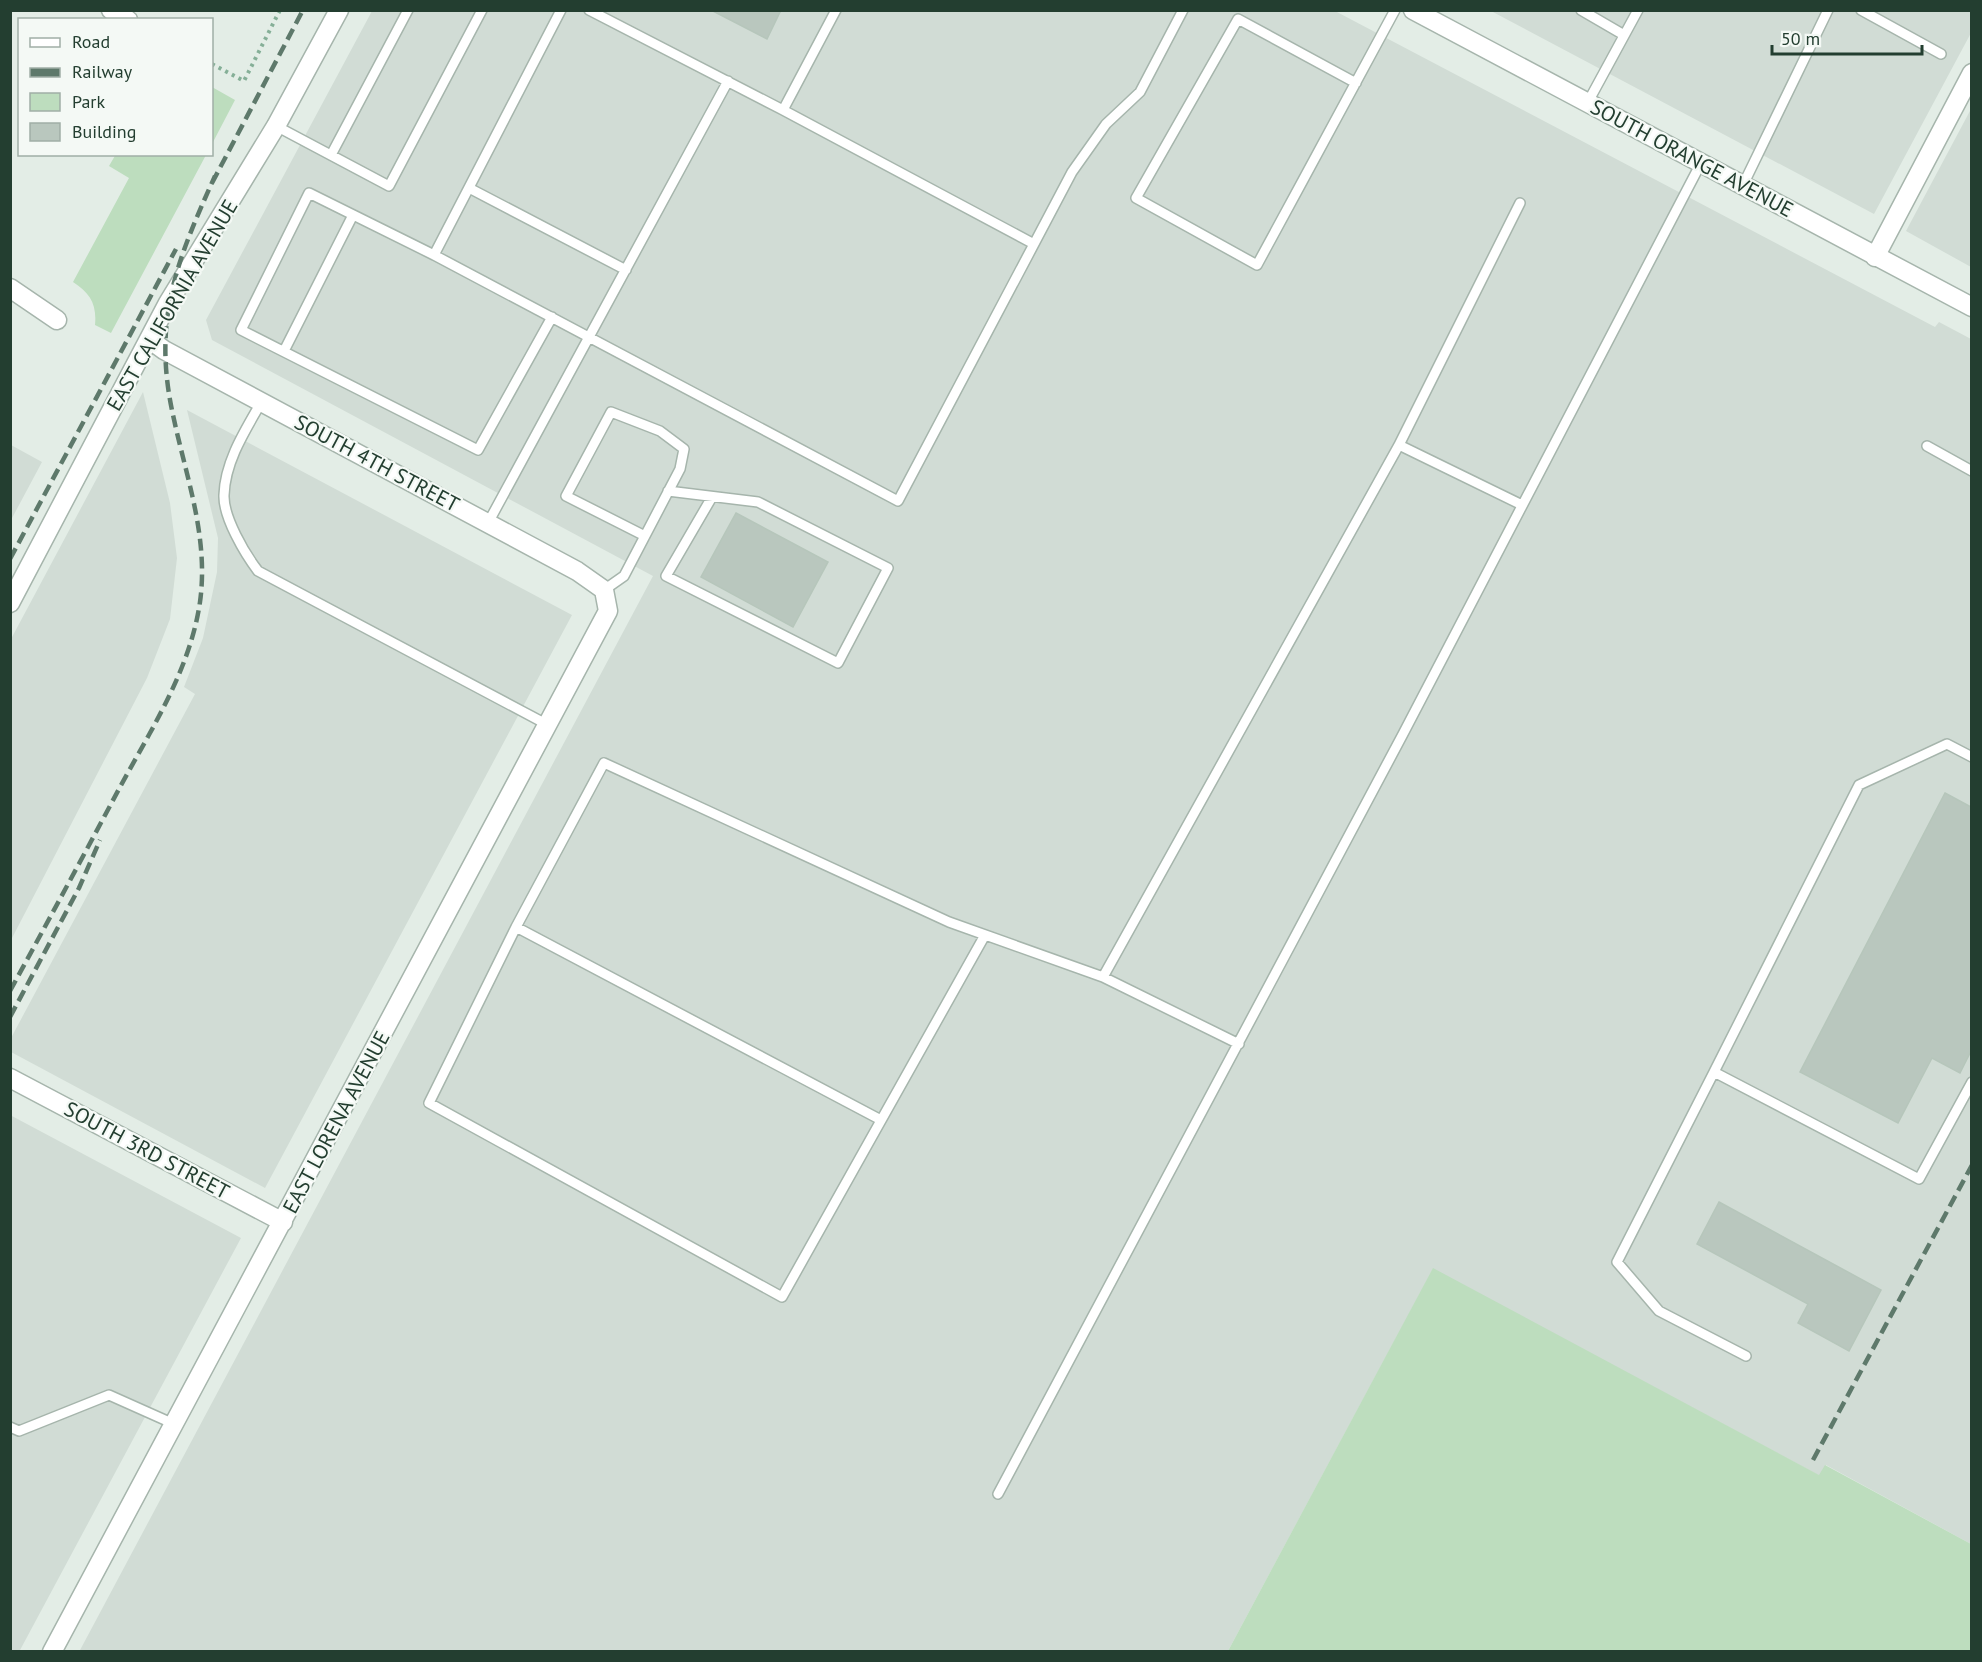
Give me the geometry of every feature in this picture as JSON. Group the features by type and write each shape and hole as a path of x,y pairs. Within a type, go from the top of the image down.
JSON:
{"street":[{"name":"EAST CALIFORNIA AVENUE","path":"10,603 168,303 276,126 339,10"},
{"name":"SOUTH ORANGE AVENUE","path":"1413,10 1971,307"},
{"path":"1875,257 1971,73"},
{"path":"10,288 57,320"},
{"name":"SOUTH 4TH STREET","path":"149,339 165,350 577,571 604,590"},
{"name":"EAST LORENA AVENUE","path":"52,1652 608,611 604,590"},
{"name":"SOUTH 3RD STREET","path":"10,1078 283,1222"}],"lane":[{"path":"331,155 408,10"},
{"path":"276,126 389,186 482,10"},
{"path":"434,255 561,10"},
{"path":"589,10 728,81 1034,244"},
{"path":"783,110 836,10"},
{"path":"552,317 478,450 242,330 309,193 434,255 552,317 590,337 898,501 1072,172 1106,124 1140,92 1184,10"},
{"path":"1356,83 1238,18 1136,198 1257,265 1356,83 1395,10"},
{"path":"1581,10 1624,35"},
{"path":"1588,102 1638,10"},
{"path":"1743,186 1828,10"},
{"path":"1861,10 1941,54"},
{"path":"488,523 728,81"},
{"path":"998,1494 1239,1044 1701,163"},
{"path":"469,188 626,270"},
{"path":"1103,977 1399,445 1520,203"},
{"path":"284,351 353,214"},
{"path":"262,401 235,449 224,496 239,546 258,571 548,725"},
{"path":"604,590 624,576 645,536 668,491 680,469 684,449 660,431 611,412 566,496 645,536"},
{"path":"1399,445 1522,505"},
{"path":"1927,446 1971,471"},
{"path":"668,491 758,502 888,568 838,663 666,576 712,497"},
{"path":"1746,1356 1659,1311 1617,1262 1859,785 1947,744 1971,757"},
{"path":"985,935 782,1297 429,1103 516,927 604,763 949,922 1103,977 1239,1044"},
{"path":"516,927 881,1120"},
{"path":"1714,1072 1919,1179 1971,1082"},
{"path":"10,1426 19,1431 109,1395 174,1424"}],"path":[{"path":"213,65 244,81 280,10"}],"shaded area":[{"path":"1971,10 1972,31 1874,214 1491,11"},
{"path":"372,11 1335,11 1935,327 1939,322 1971,339 1971,1544 1826,1465 1820,1476 1433,1269 1228,1651 79,1652 653,576 212,340 206,320"},
{"path":"1971,109 1971,267 1906,231"},
{"path":"143,392 170,503 177,558 170,619 147,678 11,940 11,639"},
{"path":"187,410 572,615 265,1188 11,1052 11,1038 195,694 184,687 203,638 217,572 218,538"},
{"path":"11,445 42,462 11,520"},
{"path":"10,1115 241,1238 19,1652 10,1651"}],"green space":[{"path":"213,88 235,100 213,142"},
{"path":"115,156 205,156 111,333 95,325 95,311 91,300 84,290 73,282 129,178 109,166"},
{"path":"1433,1268 1819,1475 1825,1465 1971,1544 1971,1651 1228,1651"}],"building":[{"path":"711,10 781,10 767,39"},
{"path":"736,513 828,562 793,627 701,577"},
{"path":"1945,793 1971,807 1971,1051 1960,1073 1932,1058 1898,1123 1800,1072"},
{"path":"1719,1202 1881,1290 1849,1351 1798,1323 1808,1304 1697,1244"}],"railway":[{"path":"212,183 303,10"},
{"path":"10,991 157,720 179,675 195,627 202,578 199,531 173,415 167,381 165,349 167,320 179,263 215,176"},
{"path":"10,559 176,249"},
{"path":"10,1017 79,888 100,840"},
{"path":"1813,1460 1972,1165"}]}
